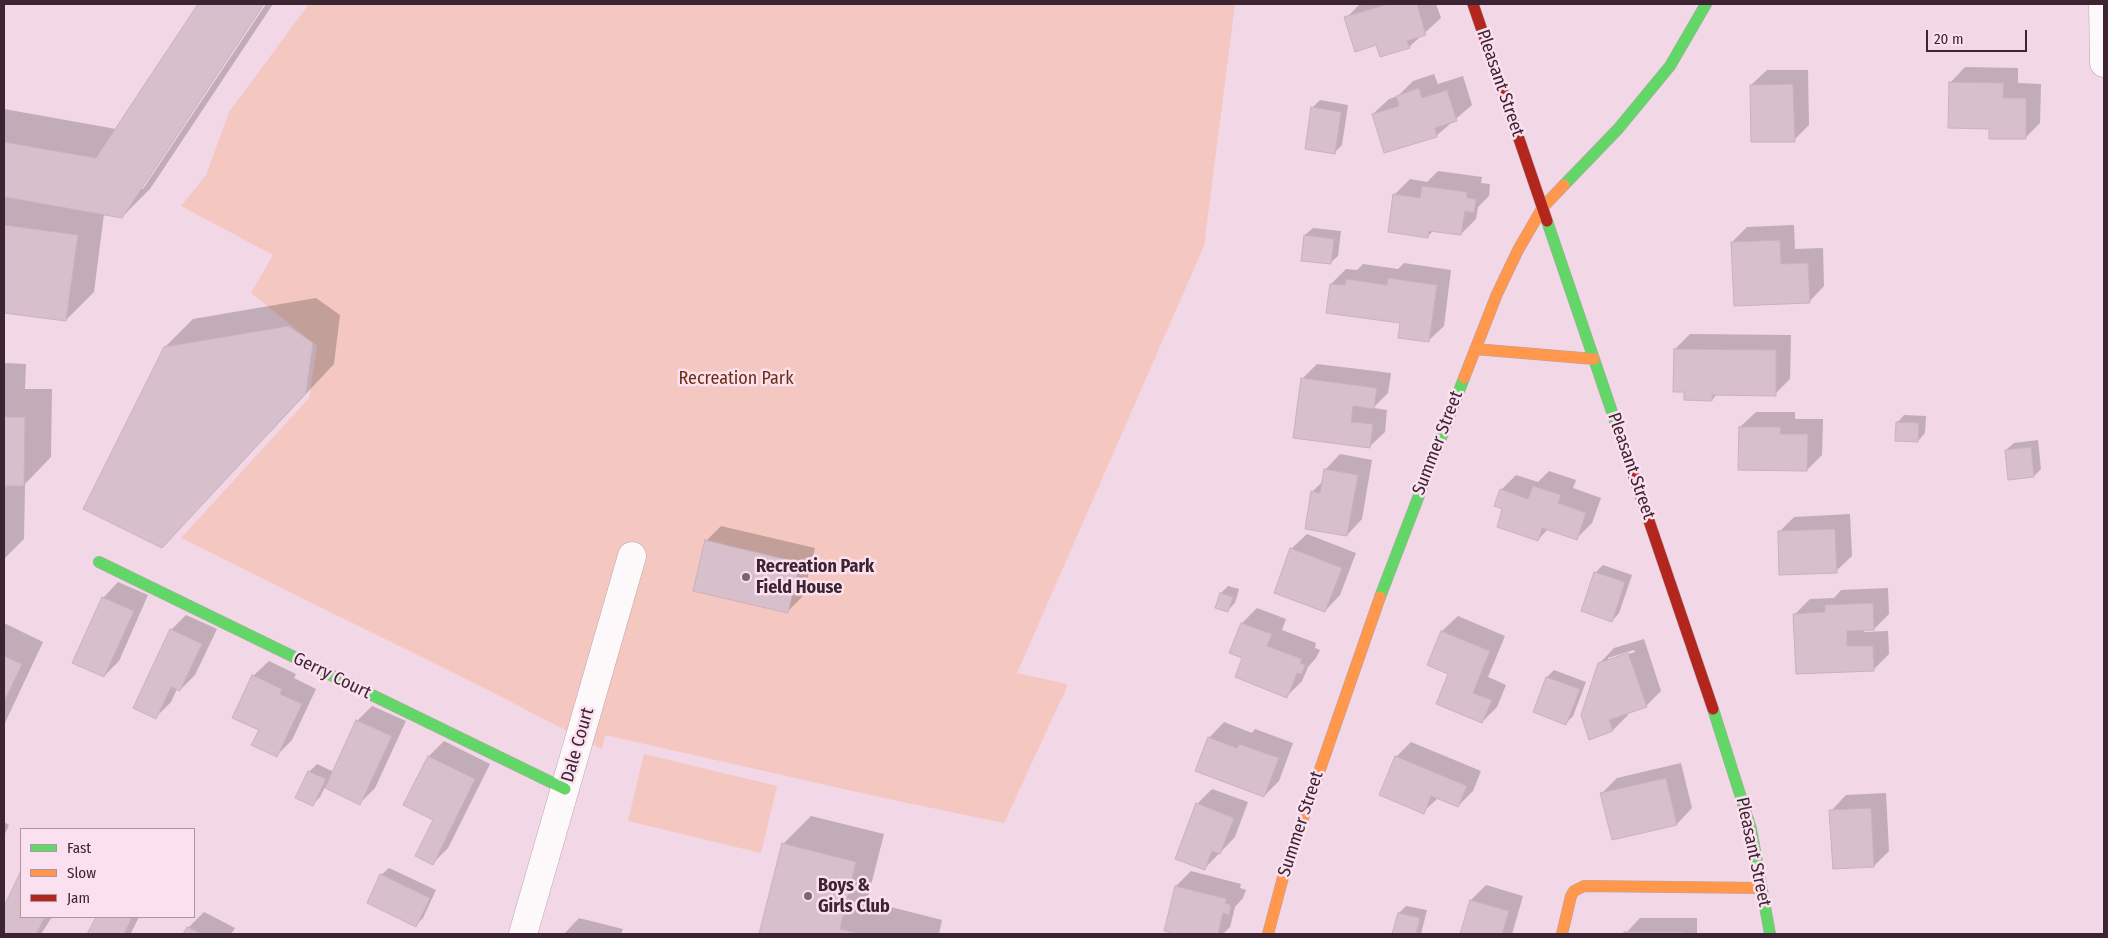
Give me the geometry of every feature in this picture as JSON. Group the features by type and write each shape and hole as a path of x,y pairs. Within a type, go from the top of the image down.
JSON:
{"street":[{"name":"Pleasant Street","path":"1473,4 1734,772 1750,829 1770,934"},
{"name":"Summer Street","path":"1268,934 1285,870 1341,705 1398,547 1497,294 1518,250 1543,207 1618,129 1670,66 1706,4"},
{"path":"2103,4 2104,64"},
{"path":"1475,349 1594,358"},
{"name":"Dale Court","path":"523,934 632,556"},
{"name":"Gerry Court","path":"99,562 565,789"},
{"path":"1562,934 1571,896 1574,891 1584,886 1762,888"}],"green space":[{"name":"Recreation Park","path":"309,4 1235,4 1204,246 1017,673 1067,684 1004,823 605,735 602,749 486,689 181,538 309,398 317,346 251,293 273,255 181,206 206,175 229,112"},
{"path":"644,754 777,786 761,853 628,821"}],"building":[{"path":"198,4 264,4 122,218 4,197 4,142 96,158"},
{"path":"1388,4 1417,4 1426,35 1407,41 1410,48 1380,57 1376,45 1355,52 1344,17"},
{"path":"1949,82 2004,83 2003,98 2026,98 2026,139 1989,139 1989,129 1948,128"},
{"path":"1793,84 1795,142 1751,142 1750,85"},
{"path":"1419,88 1422,98 1447,90 1457,121 1435,128 1437,137 1384,153 1372,114 1399,106 1396,96"},
{"path":"1311,107 1341,112 1335,154 1305,149"},
{"path":"1422,186 1467,192 1467,198 1476,199 1474,213 1465,211 1461,235 1429,231 1428,238 1388,232 1393,194 1420,198"},
{"path":"4,225 78,235 66,321 4,313"},
{"path":"1304,235 1334,239 1331,264 1301,261"},
{"path":"1780,240 1781,264 1808,263 1810,303 1734,306 1731,242"},
{"path":"1388,278 1437,285 1429,342 1398,338 1400,323 1326,313 1330,284 1345,285 1346,279 1387,285"},
{"path":"288,326 313,343 306,393 162,548 83,509 164,347"},
{"path":"1674,349 1776,350 1776,396 1712,395 1712,401 1684,400 1684,392 1673,392"},
{"path":"1301,378 1377,388 1374,409 1353,406 1351,422 1373,424 1370,448 1293,438"},
{"path":"4,417 25,417 24,486 4,486"},
{"path":"1896,422 1919,423 1918,442 1895,441"},
{"path":"1739,427 1781,427 1780,434 1808,434 1807,471 1738,470"},
{"path":"2031,447 2034,477 2008,480 2005,450"},
{"path":"1324,469 1358,475 1347,536 1305,529 1311,491 1320,493"},
{"path":"1533,486 1561,495 1558,503 1586,513 1577,540 1542,528 1538,541 1497,527 1502,509 1494,506 1500,489 1528,499"},
{"path":"1835,529 1837,573 1779,575 1778,531"},
{"name":"Recreation Park Field House","path":"705,540 800,563 788,613 693,591"},
{"path":"1290,548 1342,568 1325,612 1274,593"},
{"path":"1594,572 1625,582 1612,622 1581,611"},
{"path":"1220,593 1233,597 1228,612 1215,608"},
{"path":"102,597 134,611 104,677 72,663"},
{"path":"1873,603 1874,630 1847,631 1847,646 1873,646 1874,671 1796,674 1793,614 1825,612 1825,605"},
{"path":"1241,623 1272,634 1267,646 1302,659 1300,663 1305,665 1302,674 1297,673 1287,698 1235,677 1242,658 1229,653"},
{"path":"170,629 202,644 180,691 171,687 156,719 133,708"},
{"path":"1441,631 1490,651 1473,693 1492,700 1482,723 1436,704 1448,674 1427,665"},
{"path":"1628,653 1647,707 1609,720 1613,731 1589,740 1581,715 1598,663"},
{"path":"4,656 22,664 4,702"},
{"path":"252,675 282,689 280,694 302,704 277,757 251,745 259,730 232,718"},
{"path":"1546,677 1580,689 1566,725 1533,712"},
{"path":"356,720 392,736 360,805 325,788"},
{"path":"1208,737 1237,748 1239,744 1279,758 1264,797 1195,771"},
{"path":"428,756 475,779 433,865 415,856 433,820 403,805"},
{"path":"1395,756 1467,786 1458,807 1431,796 1424,814 1379,795"},
{"path":"308,771 326,779 313,806 295,798"},
{"path":"1666,778 1677,825 1612,840 1600,793"},
{"path":"1196,803 1234,818 1220,854 1212,851 1205,870 1175,859"},
{"path":"1871,808 1874,867 1833,869 1829,810"},
{"name":"Boys & Girls Club","path":"782,843 856,862 840,929 860,934 759,934"},
{"path":"20,873 20,918 44,918 36,934 5,934 4,906"},
{"path":"380,874 430,898 416,927 367,903"},
{"path":"1175,886 1227,899 1225,903 1231,905 1229,915 1223,913 1218,934 1176,934 1164,931"},
{"path":"1470,900 1509,911 1502,934 1460,934"},
{"path":"1398,913 1420,918 1416,934 1392,934"},
{"path":"95,918 132,918 124,934 87,934"},
{"path":"187,927 202,934 183,934"},
{"path":"1624,932 1682,932 1682,934 1624,934"}],"traffic: fast":[{"path":"1564,185 1618,129 1670,66 1706,4"},
{"path":"1547,221 1629,462"},
{"path":"1380,597 1464,378"},
{"path":"99,562 565,789"},
{"path":"1713,709 1751,829 1770,934"}],"traffic: slow":[{"path":"1464,378 1497,294 1518,250 1543,207 1564,185"},
{"path":"1475,349 1594,359"},
{"path":"1268,934 1285,870 1380,597"},
{"path":"1562,934 1571,896 1574,891 1584,886 1762,888"}],"traffic: jam":[{"path":"1473,4 1547,221"},
{"path":"1629,462 1713,709"}],"place":[{"name":"Recreation Park Field House","path":"746,577"},
{"name":"Boys & Girls Club","path":"808,896"}]}
